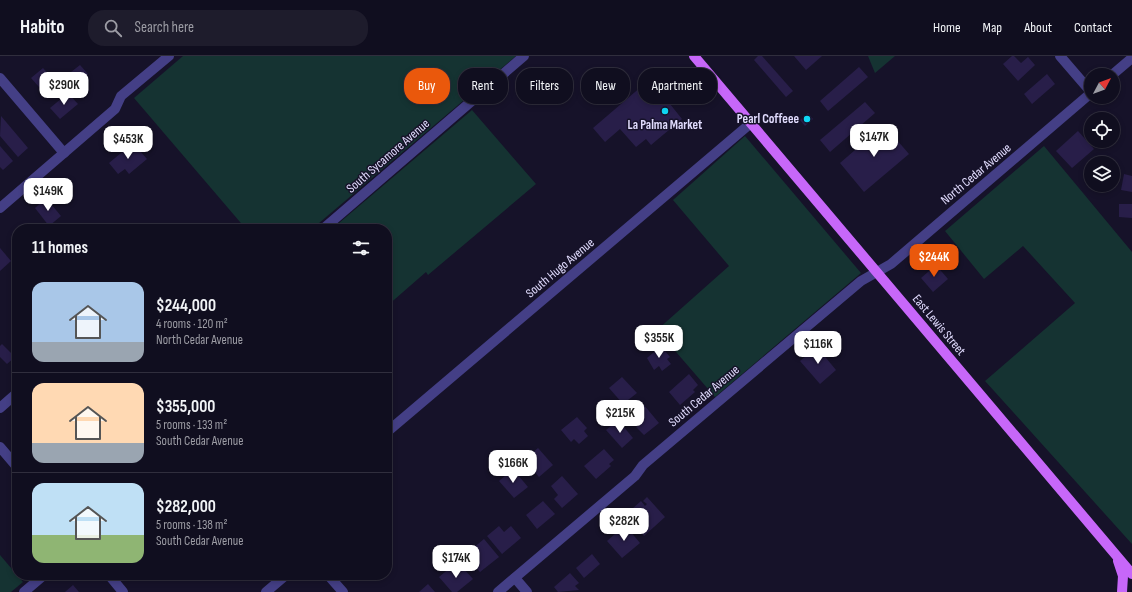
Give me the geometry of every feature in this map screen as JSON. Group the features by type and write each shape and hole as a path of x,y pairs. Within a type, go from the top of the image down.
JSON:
{"main road":[{"name":"East Lewis Street","path":"694,56 1132,574"},
{"path":"1115,554 1132,566"},
{"path":"1115,554 1123,576 1122,592"}],"street":[{"path":"0,208 115,109 121,96 169,56"},
{"name":"South Sycamore Avenue","path":"329,224 524,56"},
{"path":"1060,56 1084,85"},
{"path":"1120,68 1132,58"},
{"path":"0,78 64,153"},
{"name":"North Cedar Avenue","path":"877,272 891,264 1084,99"},
{"name":"South Hugo Avenue","path":"392,428 751,123"},
{"name":"South Cedar Avenue","path":"498,592 634,476 643,465 685,429 858,284 877,272"},
{"path":"0,408 12,397"},
{"path":"0,447 12,461"},
{"path":"515,578 527,592"},
{"path":"24,592 38,580"},
{"path":"113,580 123,592"},
{"path":"266,592 280,580"},
{"path":"332,580 343,592"}],"green space":[{"path":"183,56 516,56 502,68 458,68 458,104 459,104 318,224 242,224 134,98"},
{"path":"868,56 895,56 875,73"},
{"path":"472,110 536,184 428,275 426,272 392,302 392,224 338,224"},
{"path":"745,136 861,273 715,397 657,330 729,266 673,200"},
{"path":"1044,146 1132,252 1132,544 985,381 1075,303 1023,246 984,279 945,231"},
{"path":"0,555 12,569 12,580 21,580 23,582 11,592 0,592"}],"building":[{"path":"758,56 762,56 793,91 786,97 754,60"},
{"path":"794,56 822,56 806,70"},
{"path":"1014,56 1021,63 1028,57 1035,65 1018,81 1003,64"},
{"path":"80,65 88,74 79,82 71,72"},
{"path":"859,67 868,77 828,111 820,101"},
{"path":"43,68 51,77 39,87 31,78"},
{"path":"1047,74 1055,84 1032,104 1024,94"},
{"path":"638,89 638,104 670,104 682,119 651,145 646,139 636,147 620,129 605,142 593,128 621,104 630,104 630,96"},
{"path":"68,93 78,104 60,119 50,108"},
{"path":"865,102 875,113 830,152 820,140"},
{"name":"Pearl Coffeee","path":"808,113 813,119 805,126 800,120"},
{"path":"1,116 28,148 18,157 0,136"},
{"path":"884,125 909,154 864,192 840,163"},
{"path":"1078,131 1084,138 1084,148 1094,149 1084,156 1072,168 1056,151"},
{"path":"133,143 147,159 129,174 125,169 118,174 109,163"},
{"path":"0,146 13,161 3,170 0,167"},
{"path":"1124,174 1132,176 1132,192 1121,190"},
{"path":"46,198 61,216 51,224 47,224 35,208"},
{"path":"1119,204 1132,204 1132,218 1119,217"},
{"path":"0,248 11,261 0,271"},
{"path":"936,265 948,279 933,292 921,278"},
{"path":"2,344 12,354 12,360 7,364 0,357 0,346"},
{"path":"661,346 670,357 667,359 671,364 662,371 659,366 654,370 647,358"},
{"path":"817,347 836,370 820,384 800,361"},
{"path":"689,374 698,385 693,390 695,392 680,405 669,392"},
{"path":"622,377 637,393 623,404 609,388"},
{"path":"644,405 659,423 644,435 636,427 641,423 634,414"},
{"path":"577,417 587,428 584,431 588,436 579,444 574,439 571,442 561,430"},
{"path":"618,420 633,438 622,448 606,430"},
{"path":"538,448 553,465 539,477 524,460"},
{"path":"604,449 614,460 609,464 611,466 596,479 584,466"},
{"path":"513,469 528,487 514,498 499,481"},
{"path":"562,476 578,494 562,508 554,499 558,495 551,486"},
{"path":"647,497 665,517 644,536 626,516 631,511 634,515 636,513 632,509 641,501 645,506 647,504 643,501"},
{"path":"543,501 555,514 537,529 526,515"},
{"path":"625,525 640,543 622,558 607,541"},
{"path":"499,526 504,532 511,526 521,538 502,554 487,536"},
{"path":"484,539 499,557 480,572 468,559 475,553 472,549"},
{"path":"592,554 600,564 584,578 576,568"},
{"path":"451,567 456,573 463,568 473,579 457,592 452,592 439,577"},
{"path":"570,573 579,583 575,586 579,590 558,592 554,587"},
{"path":"428,584 435,592 419,592"},
{"path":"73,585 79,592 65,592"}],"place":[{"name":"La Palma Market","path":"665,111"},
{"name":"Pearl Coffeee","path":"807,119"}]}
